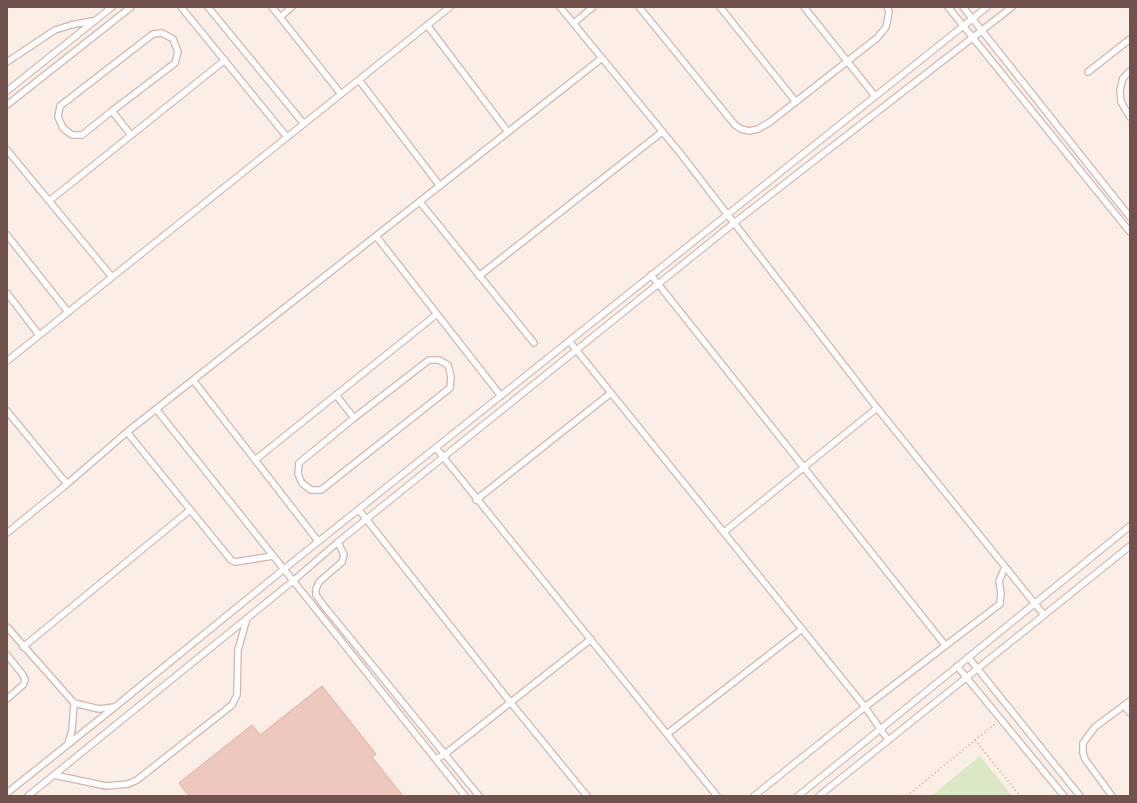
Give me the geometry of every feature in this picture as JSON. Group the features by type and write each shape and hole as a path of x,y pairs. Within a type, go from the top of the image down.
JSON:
{"lane":[{"path":"7,92 112,7"},
{"path":"7,105 131,7"},
{"path":"181,7 287,137"},
{"path":"208,7 304,124"},
{"path":"272,7 341,94"},
{"path":"280,17 292,7"},
{"path":"7,361 450,7"},
{"path":"560,7 727,214 877,408 1005,567 1036,602 1044,614"},
{"path":"574,23 593,7"},
{"path":"639,7 735,125 741,129 749,131 758,129 770,122 877,38 886,27 889,12 888,7"},
{"path":"720,7 796,102"},
{"path":"804,7 875,96"},
{"path":"948,7 1130,232"},
{"path":"963,7 1130,217"},
{"path":"7,793 284,569 987,7"},
{"path":"28,796 293,581 338,542 734,223 1012,7"},
{"path":"7,62 55,30 95,21"},
{"path":"427,25 508,132"},
{"path":"162,32 173,39 178,52 175,63 112,111 82,135 72,135 63,128 58,117 60,106 153,34 162,32"},
{"path":"1088,72 1130,40"},
{"path":"7,533 127,432 602,58"},
{"path":"50,201 225,60"},
{"path":"1130,71 1123,78 1120,90 1122,102 1130,117"},
{"path":"359,80 440,186"},
{"path":"112,111 131,135"},
{"path":"479,276 662,132"},
{"path":"7,150 112,277"},
{"path":"420,202 534,343"},
{"path":"7,235 68,312"},
{"path":"376,236 501,396"},
{"path":"651,275 946,645"},
{"path":"7,293 39,335"},
{"path":"255,460 437,314"},
{"path":"569,341 865,707 888,740"},
{"path":"429,360 439,360 448,365 451,377 450,388 321,490 311,490 302,483 298,474 299,463 354,418 429,360"},
{"path":"193,380 318,542"},
{"path":"476,500 612,393"},
{"path":"336,395 354,418"},
{"path":"724,532 877,408"},
{"path":"156,410 465,796"},
{"path":"7,411 67,484"},
{"path":"127,432 231,560 235,562 273,556"},
{"path":"436,448 476,500 591,639 717,796"},
{"path":"23,646 190,510"},
{"path":"359,510 511,703 587,796"},
{"path":"798,796 1130,526"},
{"path":"338,542 344,555 342,562 319,582 316,589 316,595 329,613 479,796"},
{"path":"819,796 1130,546"},
{"path":"754,796 865,707 1000,604 1001,593 999,581 1005,567"},
{"path":"54,775 106,786 128,784 137,780 232,705 237,695 238,650 247,618"},
{"path":"7,627 74,703 99,709 116,706"},
{"path":"667,734 802,629"},
{"path":"436,759 445,754 511,703 591,639"},
{"path":"7,656 23,675 25,680 23,685 7,699"},
{"path":"968,657 1080,796"},
{"path":"957,666 1064,796"},
{"path":"1112,796 1085,759 1083,753 1083,743 1095,727 1130,701"},
{"path":"67,746 72,730 74,703"},
{"path":"1124,705 1130,713"}],"path":[{"path":"907,796 1001,719"},
{"path":"975,740 1020,796"}],"green space":[{"path":"980,756 1012,796 931,796"}],"building":[{"path":"322,686 376,754 372,757 403,796 189,796 179,783 252,725 260,735"}]}
